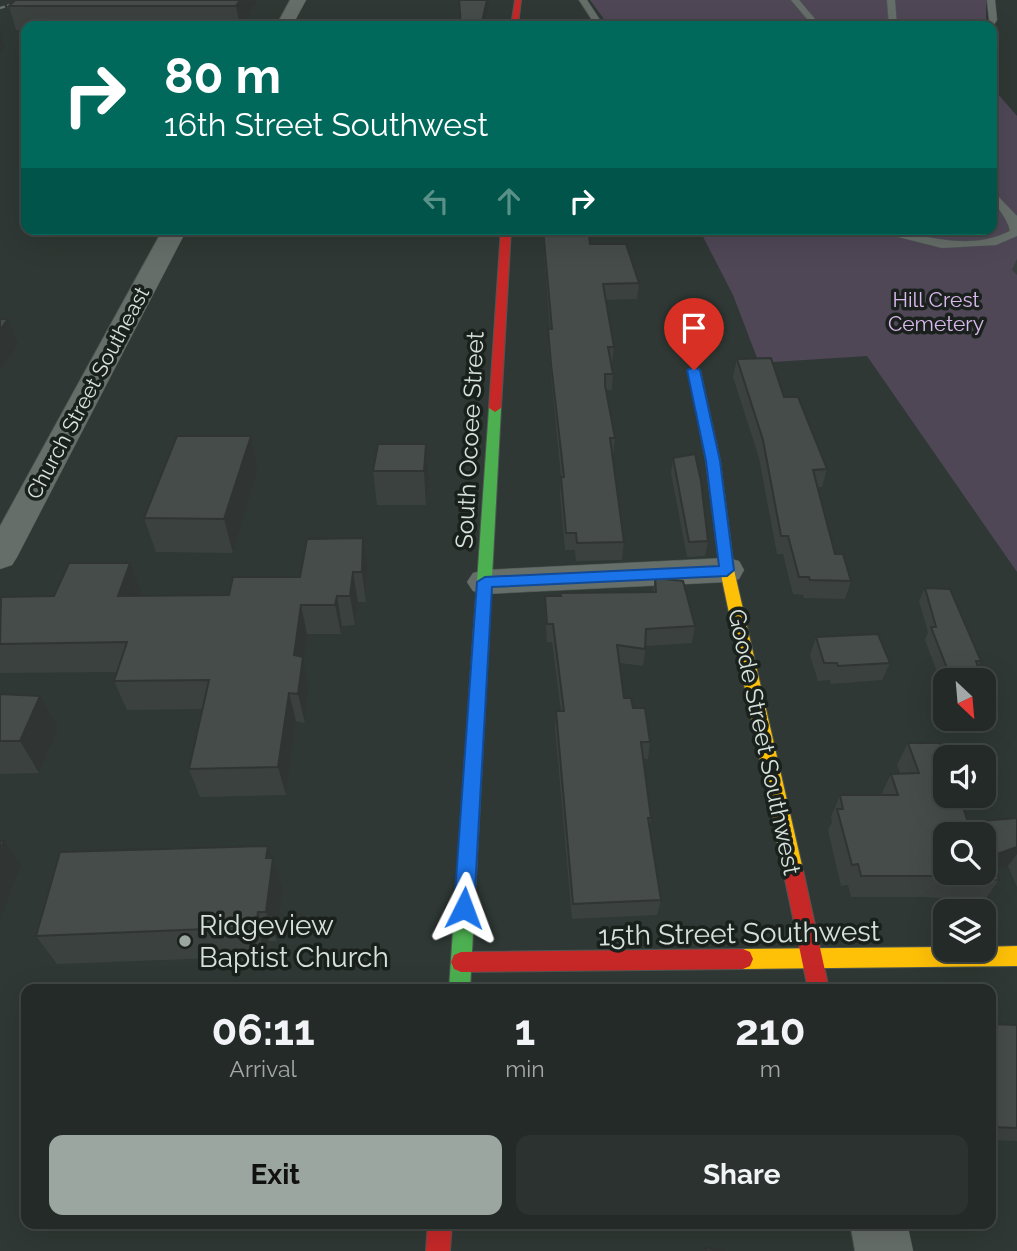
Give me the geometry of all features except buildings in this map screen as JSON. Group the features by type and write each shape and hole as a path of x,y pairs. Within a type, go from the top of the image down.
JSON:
{"street":[{"path":"287,21 298,0"},
{"path":"515,21 518,0"},
{"name":"Church Street Southeast","path":"0,557 172,235"},
{"name":"South Ocoee Street","path":"459,984 506,235"},
{"name":"Goode Street Southwest","path":"694,370 713,461 727,570 818,984"},
{"path":"485,582 727,570"},
{"name":"15th Street Southwest","path":"461,962 1017,956"},
{"path":"438,1251 440,1229"},
{"path":"879,1229 884,1251"}],"lane":[{"path":"583,0 597,21"},
{"path":"795,0 813,21"},
{"path":"891,0 893,21"},
{"path":"991,0 992,21"},
{"path":"899,235 942,244 996,242 1016,232 1015,219 997,199"},
{"path":"966,243 1009,248"}],"green space":[{"path":"590,0 986,0 986,21 605,21"},
{"name":"Hill Crest Cemetery","path":"997,93 1017,116 1017,572 867,356 759,363 733,295 702,235 997,235"}],"railway":[{"path":"0,8 28,0"}],"traffic: fast":[{"path":"459,984 495,408"}],"traffic: slow":[{"path":"694,370 713,461 727,570 793,870"},
{"path":"743,959 1017,956"}],"traffic: jam":[{"path":"515,21 518,0"},
{"path":"495,408 506,235"},
{"path":"793,870 818,984"},
{"path":"461,962 743,959"},
{"path":"438,1251 440,1229"}],"place":[{"name":"Ridgeview Baptist Church","path":"185,941"}],"route":[{"path":"464,908 485,582 727,570 713,461 694,370"}]}
